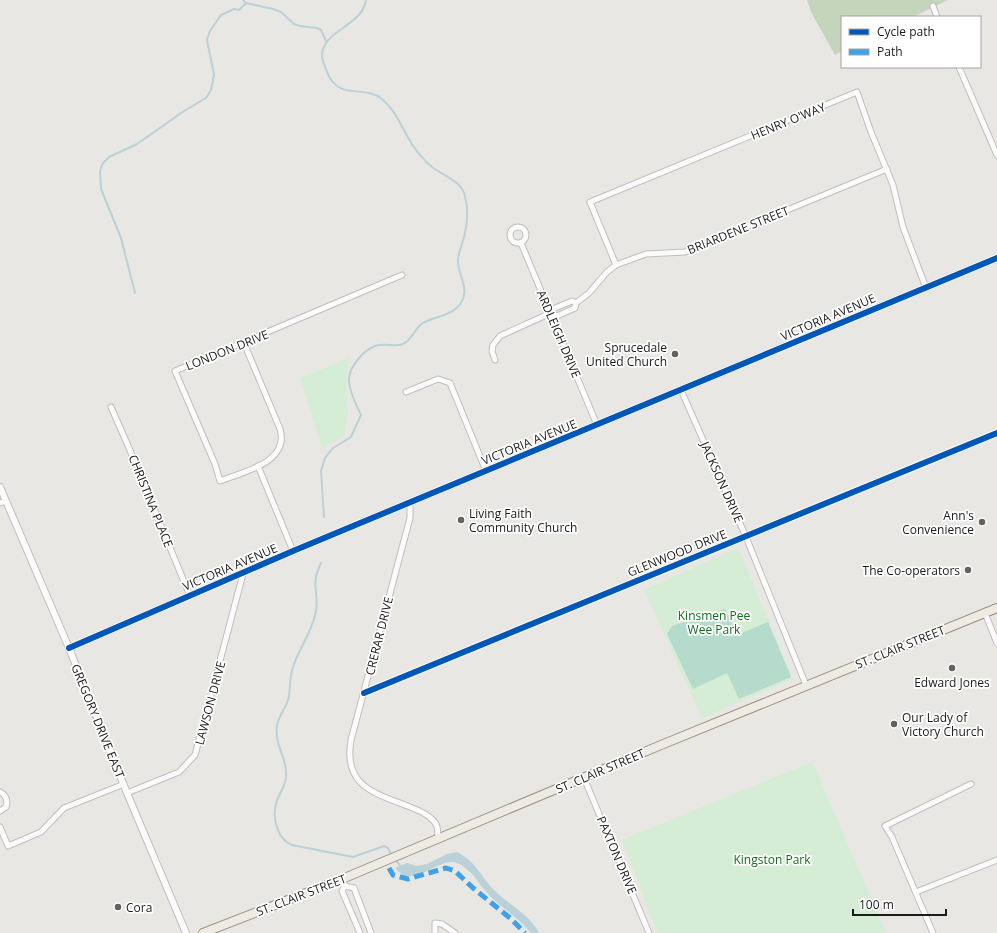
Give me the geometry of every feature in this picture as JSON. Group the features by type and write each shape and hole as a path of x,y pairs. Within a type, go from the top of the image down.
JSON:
{"main road":[{"name":"ST. CLAIR STREET","path":"203,933 343,882 388,859 806,685 997,608"}],"street":[{"path":"933,6 938,16"},
{"path":"959,68 995,147 997,155"},
{"name":"HENRY O'WAY","path":"616,266 590,202 857,92 871,132 896,193 903,227 926,288"},
{"name":"BRIARDENE STREET","path":"576,303 572,301 552,309 550,313 557,316 575,308 576,303 590,293 607,272 616,266 646,254 685,252 887,169"},
{"name":"ARDLEIGH DRIVE","path":"520,243 598,425"},
{"name":"VICTORIA AVENUE","path":"69,648 243,574 293,551 410,504 997,258"},
{"name":"LONDON DRIVE","path":"258,466 220,481 215,464 175,371 244,344 402,275"},
{"path":"495,360 492,351 496,339 550,313"},
{"path":"244,344 282,433 278,451 271,459 258,466 293,551"},
{"path":"406,392 438,380 450,383 486,471"},
{"name":"JACKSON DRIVE","path":"681,390 746,537 806,685"},
{"name":"CHRISTINA PLACE","path":"111,407 190,596"},
{"name":"GLENWOOD DRIVE","path":"364,693 997,433"},
{"name":"GREGORY DRIVE EAST","path":"0,487 3,502 69,648 127,793 186,933"},
{"name":"CRERAR DRIVE","path":"410,504 410,518 350,749 351,766 354,774 363,786 427,815 437,826 438,839"},
{"name":"LAWSON DRIVE","path":"127,793 179,772 188,765 195,755 243,574"},
{"path":"985,613 997,643"},
{"name":"PAXTON DRIVE","path":"584,778 649,933"},
{"path":"0,826 8,846 44,830 64,808 124,784"},
{"path":"933,933 916,892 885,826 971,784"},
{"path":"0,792 6,797 7,804 4,809 0,811"},
{"path":"916,892 997,860"},
{"path":"360,933 342,891 343,882 354,888 371,933"},
{"path":"435,933 435,923 442,924 455,933"}],"green space":[{"path":"807,0 948,0 915,16 841,16 841,52 835,55 811,12"},
{"path":"349,358 346,382 348,417 344,435 329,444 323,450 300,378"},
{"name":"Kinsmen Pee Wee Park","path":"738,548 793,679 702,718 644,590"},
{"path":"725,609 737,635 768,622 791,677 739,699 727,673 693,689 667,634 672,626"},
{"name":"Kingston Park","path":"812,762 886,933 657,933 622,840"}],"water":[{"path":"457,852 474,865 495,891 525,915 539,933 531,933 490,896 474,876 457,863 450,862 442,864 418,875 410,876 402,874 395,868 407,863 417,866 427,864 447,854"}],"waterway":[{"path":"243,0 246,3 281,12 294,24 317,28 321,30 326,41"},
{"path":"324,517 321,471 325,458 333,448 351,437 361,415 353,397 349,382 352,368 366,351 375,346 399,345 407,342 420,325 457,308 463,299 464,293 458,261 467,218 467,207 462,188 423,159 411,143 394,112 382,99 368,93 345,90 338,87 332,81 323,63 323,48 328,40 357,16 363,9 366,0"},
{"path":"135,293 121,238 101,189 100,171 103,163 109,157 137,144 184,111 206,98 211,90 214,75 207,40 210,31 221,15 234,9 239,10 246,3"},
{"path":"321,563 315,583 317,604 312,626 293,667 288,700 277,725 277,739 286,770 285,784 278,797 275,810 277,828 283,839 292,845 353,857 384,846 388,848 392,856"},
{"path":"395,859 401,867"}],"marked path":[{"path":"389,868 393,875 408,879 446,868 455,871 473,888 510,918 525,933"}],"cycle path":[{"path":"69,648 293,551 997,258"},
{"path":"364,693 997,433"}],"place":[{"name":"Sprucedale United Church","path":"675,354"},
{"name":"Living Faith Community Church","path":"461,520"},
{"name":"Ann's Convenience","path":"982,522"},
{"name":"The Co-operators","path":"968,570"},
{"name":"Edward Jones","path":"952,668"},
{"name":"Our Lady of Victory Church","path":"894,724"},
{"name":"Cora","path":"118,907"}]}
